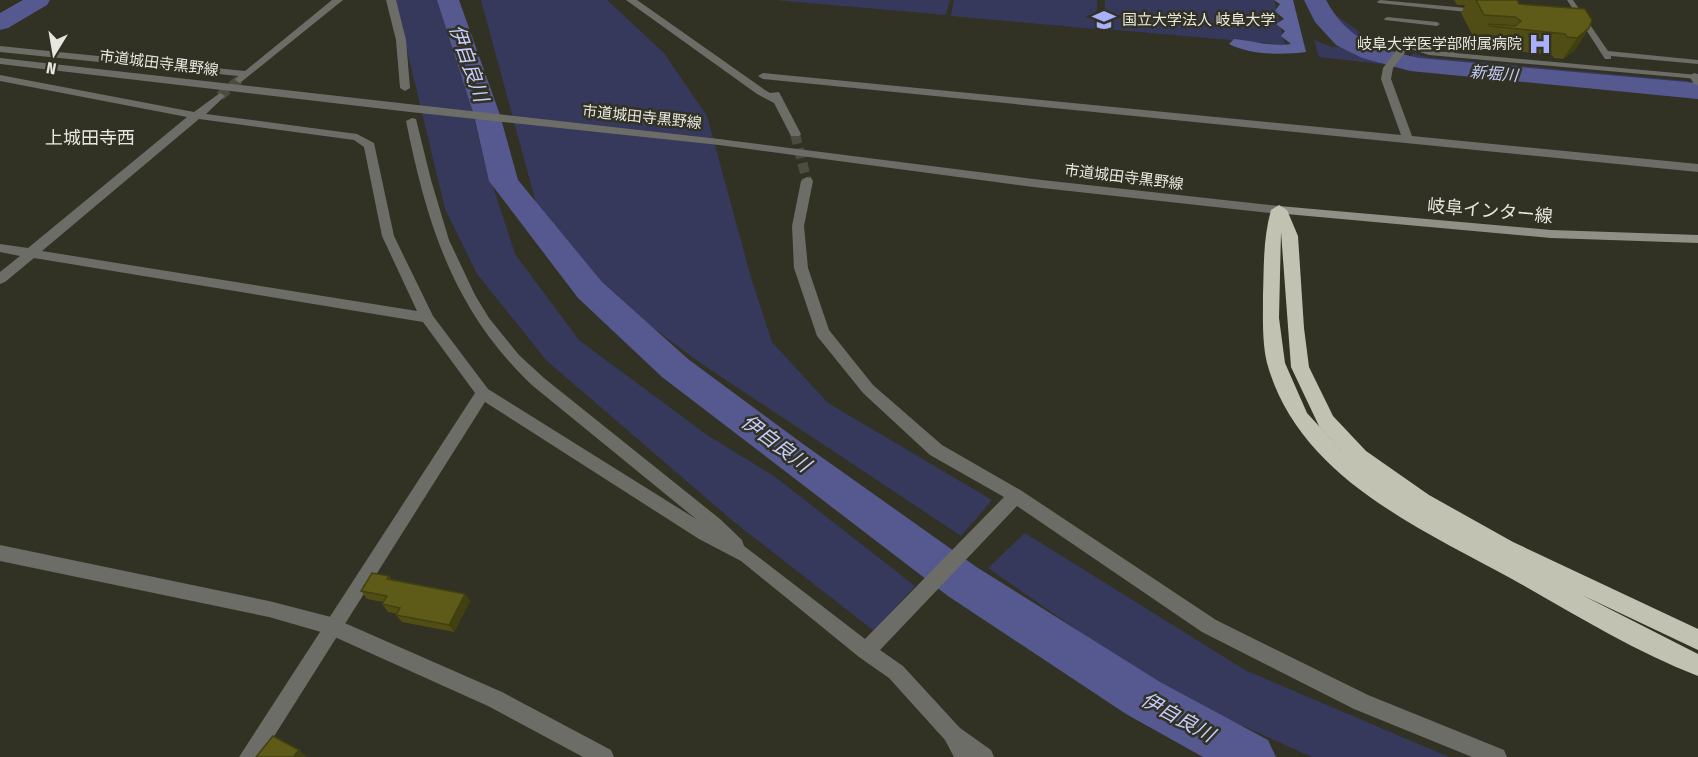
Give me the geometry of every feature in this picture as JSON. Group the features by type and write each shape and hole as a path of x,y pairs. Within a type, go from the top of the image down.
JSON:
{"highway":[{"path":"1279,210 1290,236 1295,328 1300,367 1326,421 1359,456 1422,501 1506,548 1698,640"},
{"path":"1279,210 1272,235 1271,318 1276,363 1299,417 1340,463 1408,512 1589,610 1698,665"}],"main road":[{"name":"岐阜インター線","path":"1279,210 1551,234 1698,239"}],"street":[{"path":"0,49 243,77 338,0"},
{"path":"391,0 401,40 405,88"},
{"path":"631,0 780,102"},
{"path":"1405,46 1388,68 1386,79 1408,140"},
{"name":"市道城田寺黒野線","path":"0,61 411,115 719,142 1034,183 1279,210"},
{"path":"795,134 780,102 763,76 1698,168"},
{"path":"0,78 198,116 357,137 370,145 388,236 427,318 483,393 705,534 747,556"},
{"path":"0,279 220,96"},
{"path":"411,115 423,182 443,236 465,291 502,345 552,394 714,524 747,556 866,651 896,672 952,733 984,757"},
{"path":"807,181 798,226 801,268 822,332 868,388 936,450 1010,502 1209,626 1361,702 1497,757"},
{"path":"0,248 427,318"},
{"path":"249,757 331,626 483,393"},
{"path":"866,651 1010,502"},
{"path":"0,553 269,609 331,626 495,699 604,757"},
{"path":"952,733 965,757"}],"lane":[{"path":"1570,0 1616,70"},
{"path":"1380,2 1406,2 1488,12"},
{"path":"1429,6 1452,55"},
{"path":"1387,19 1437,24"},
{"path":"1574,19 1583,20"},
{"path":"1445,38 1503,44"},
{"path":"1405,46 1429,53 1697,78"},
{"path":"1605,53 1698,62"}],"shaded area":[{"path":"395,0 442,0 461,61 484,159 515,254 579,340 707,435 774,476 915,586 874,631 734,522 547,361 477,274 445,209"},
{"path":"481,0 607,0 664,53 707,116 752,281 772,342 828,403 992,500 961,536 699,362 617,301 539,214"},
{"path":"775,0 950,0 946,15"},
{"path":"954,0 1097,0 1096,29 951,16"},
{"path":"1105,0 1274,0 1285,45 1105,29"},
{"path":"1274,0 1293,0 1306,52 1266,53 1237,48 1229,44 1234,39 1269,44 1291,44 1281,36 1285,31 1276,24 1284,19 1275,11 1280,4"},
{"path":"1329,10 1369,39 1393,48 1380,64 1319,57 1314,40 1332,47 1342,47 1342,32 1320,11"},
{"path":"1414,53 1426,57 1688,81 1693,88 1419,64 1407,60"},
{"path":"1423,68 1697,93 1698,99 1402,69"},
{"path":"1025,533 1245,670 1449,757 1312,757 1165,691 988,568"}],"building":[{"path":"1476,0 1517,0 1519,4 1585,9 1592,20 1589,28 1577,38 1567,37 1565,34 1490,26 1489,24 1515,26 1521,21 1515,17 1484,15"},
{"path":"372,573 389,576 387,579 465,594 449,625 396,615 400,608 382,604 387,596 361,591"},
{"path":"273,736 299,750 293,757 256,757"}],"waterway":[{"path":"0,23 39,0"},
{"name":"伊自良川","path":"448,0 487,115 504,181 590,290 675,368 789,455 963,582 1143,698 1251,757"},
{"name":"新堀川","path":"1315,0 1333,30 1344,39 1371,53 1419,66 1698,91"}],"tunnel":[{"path":"220,96 239,80"},
{"path":"795,134 807,181"}],"place":[{"name":"国立大学法人 岐阜大学","path":"1104,20"},
{"name":"岐阜大学医学部附属病院","path":"1540,44"}],"district":[{"name":"上城田寺西","path":"90,138"}]}
